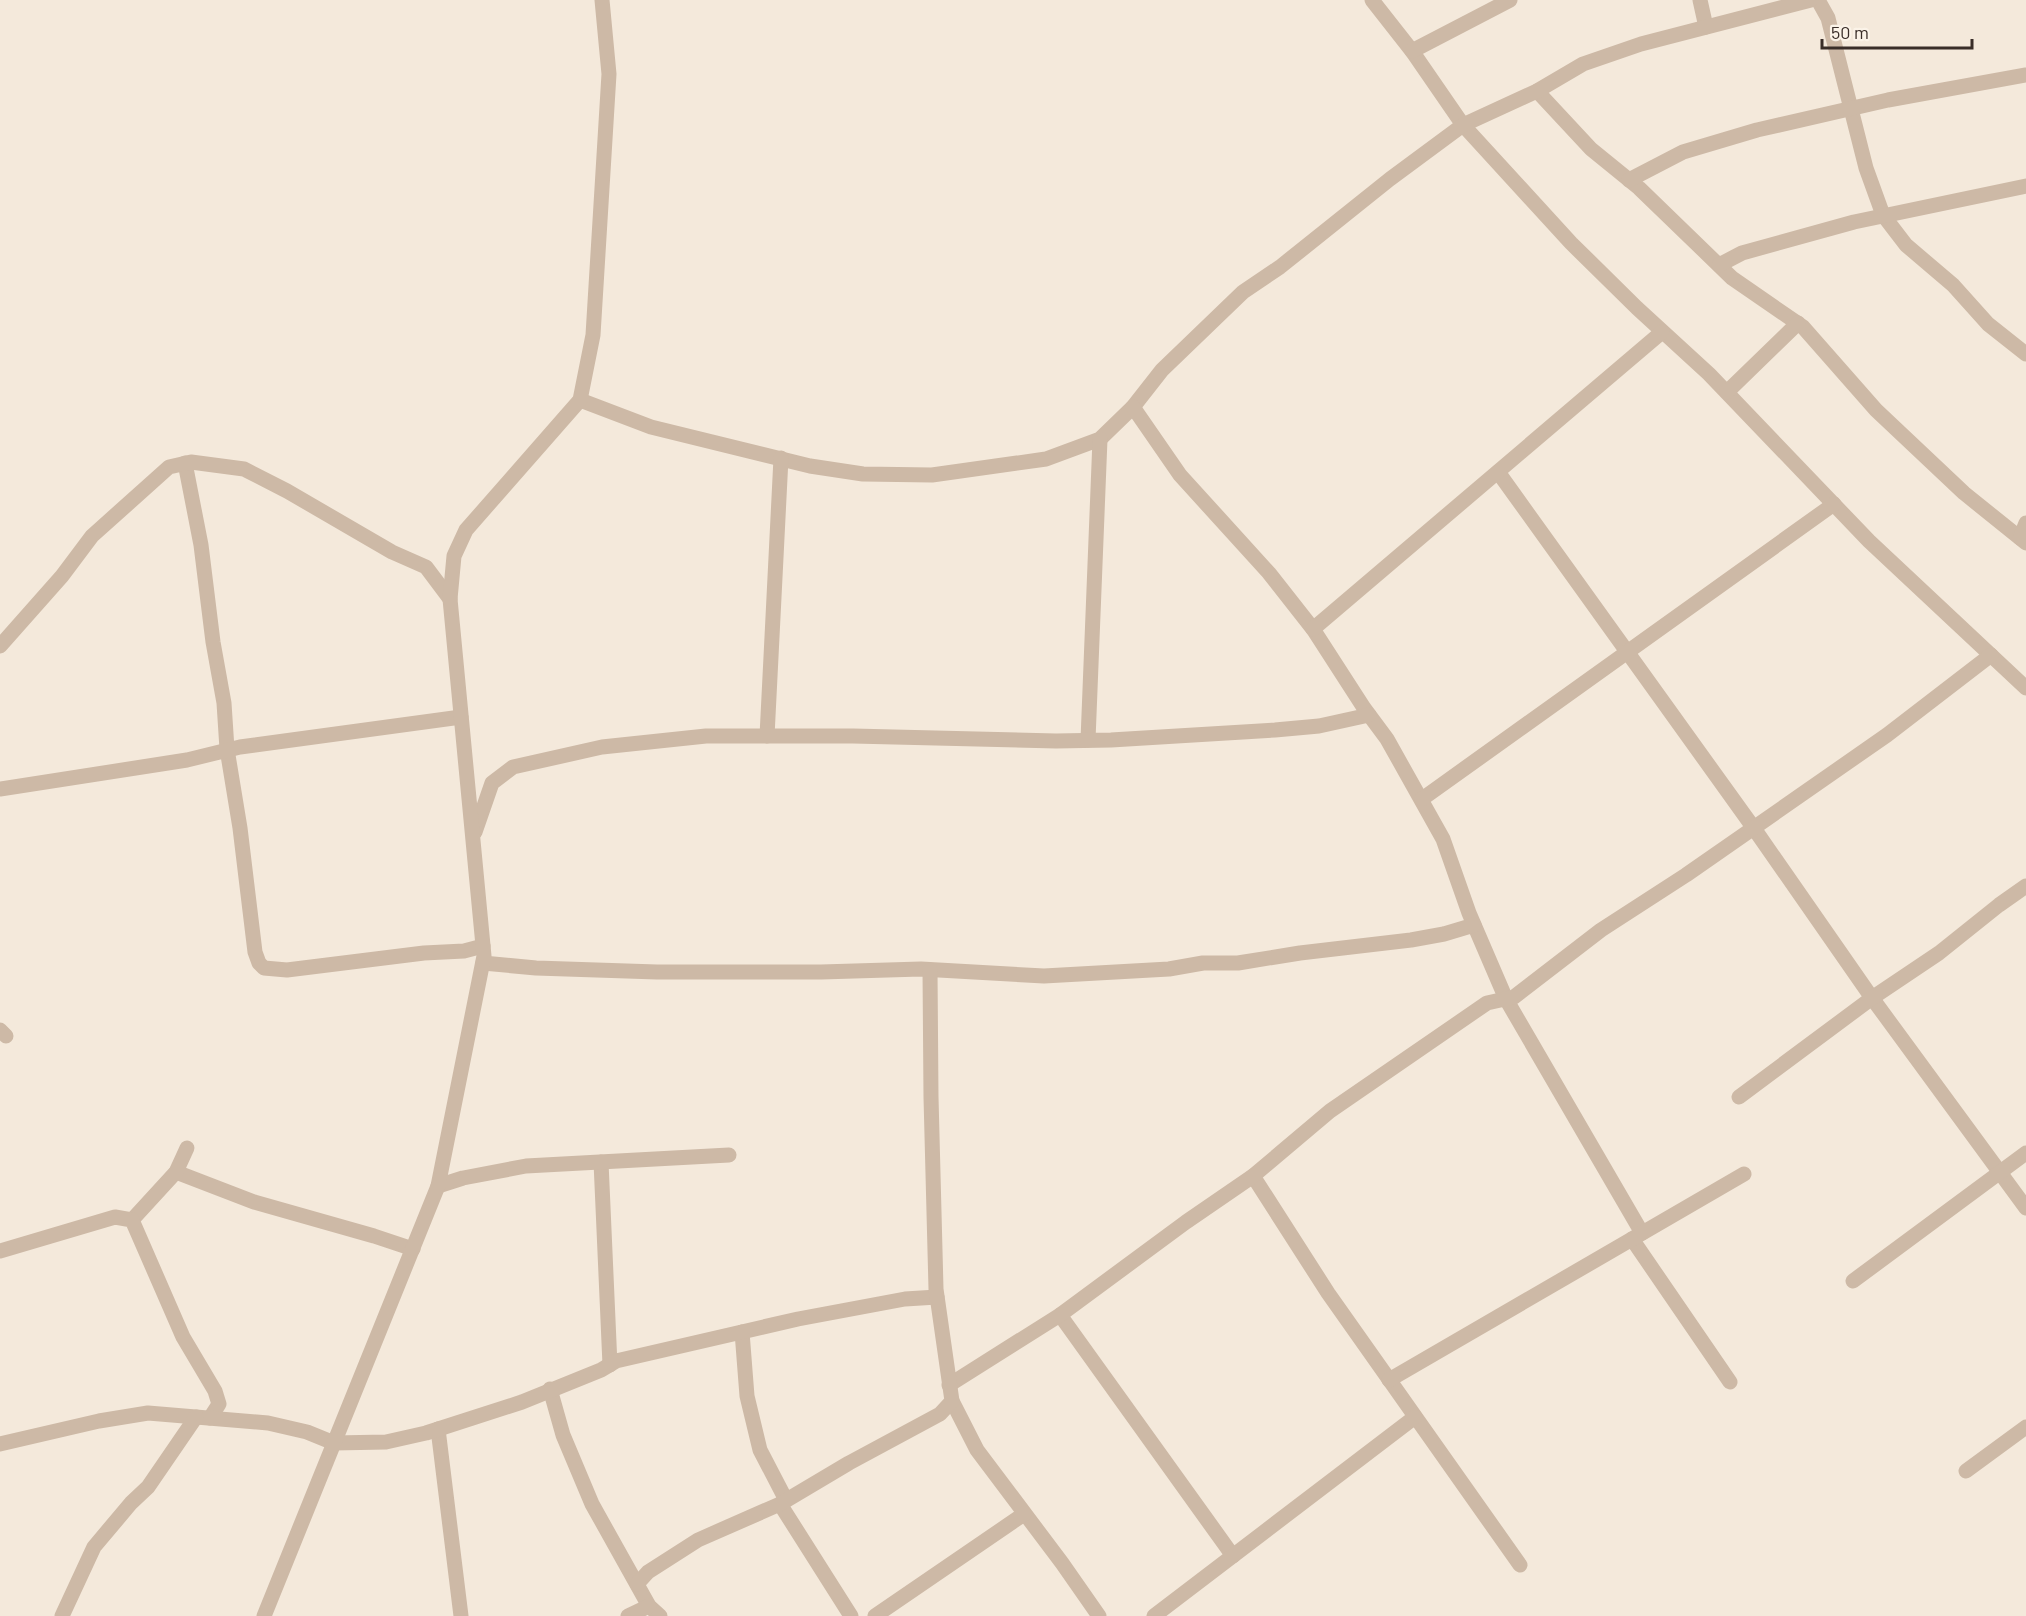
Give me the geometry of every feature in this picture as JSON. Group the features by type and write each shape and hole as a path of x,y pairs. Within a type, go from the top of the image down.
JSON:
{"street":[{"path":"264,1616 438,1186 483,963 450,599 454,556 466,530 580,400 593,335 608,86 602,0"},
{"path":"1372,0 1412,51 1463,125 1571,243 1727,392 1869,541 2024,683"},
{"path":"1412,51 1510,0"},
{"path":"1700,0 1706,27"},
{"path":"580,400 651,427 781,458 864,474 932,475 1046,459 1100,439 1133,407 1162,370 1243,292 1280,267 1390,179 1463,125 1537,91 1583,64 1641,44 1811,0"},
{"path":"1818,0 1828,18 1866,168 1883,215 1906,245 1953,285 1988,324 2026,354"},
{"path":"1629,180 1683,152 1758,130 1910,95 2026,75"},
{"path":"1537,91 1591,149 1629,180 1732,278 1798,323 1876,410 1964,493 2023,540 2026,523"},
{"path":"1719,265 1742,253 1883,215 2026,186"},
{"path":"1727,392 1798,323"},
{"path":"1313,629 1662,332"},
{"path":"1133,407 1180,475 1269,573 1313,629 1387,739 1443,839 1474,925 1506,999 1637,1236 1730,1382"},
{"path":"1088,740 1100,439"},
{"path":"767,736 781,458"},
{"path":"0,645 62,576 92,536 169,466 191,462 244,469 270,482 392,552 426,567 450,599"},
{"path":"185,463 201,545 213,642 224,703 227,749 240,828 255,952 259,963 264,968 274,970 299,969 424,953 464,951 483,946"},
{"path":"1497,472 1753,827 1872,998 2026,1208"},
{"path":"1422,799 1834,504"},
{"path":"949,1385 1060,1315 1186,1222 1254,1176 1330,1111 1487,1003 1514,997 1601,930 1686,875 1887,735 1991,655"},
{"path":"473,836 492,783 513,766 602,747 706,735 1088,740 1275,730 1319,726 1369,715"},
{"path":"0,789 187,760 227,749 461,717"},
{"path":"1739,1097 1872,998 1938,953 2026,886"},
{"path":"483,963 536,968 657,972 930,970 1044,976 1169,969 1203,963 1238,963 1411,940 1444,934 1474,925"},
{"path":"930,970 931,1140 937,1297 952,1401 977,1450 1099,1616"},
{"path":"132,1220 176,1172 187,1148"},
{"path":"1853,1281 2026,1154"},
{"path":"438,1186 464,1178 526,1167 729,1155"},
{"path":"601,1162 610,1365"},
{"path":"176,1172 254,1202 413,1249"},
{"path":"1389,1380 1744,1174"},
{"path":"1254,1176 1328,1293 1520,1565"},
{"path":"0,1251 115,1217 132,1220"},
{"path":"62,1616 94,1547 131,1503 148,1487 203,1417 219,1404 216,1391 183,1337 132,1220"},
{"path":"0,1444 99,1421 148,1413 268,1423 307,1432 334,1443 386,1442 406,1439 522,1402 626,1359 864,1306 905,1299 937,1297"},
{"path":"1060,1315 1233,1556"},
{"path":"742,1332 747,1396 760,1450 783,1502 851,1616"},
{"path":"550,1389 563,1435 592,1504 637,1584 655,1611 628,1616"},
{"path":"637,1584 648,1572 698,1540 783,1502 940,1414 952,1401"},
{"path":"1154,1616 1415,1417"},
{"path":"1966,1472 2026,1427"},
{"path":"438,1429 461,1616"},
{"path":"875,1616 1024,1514"}]}
